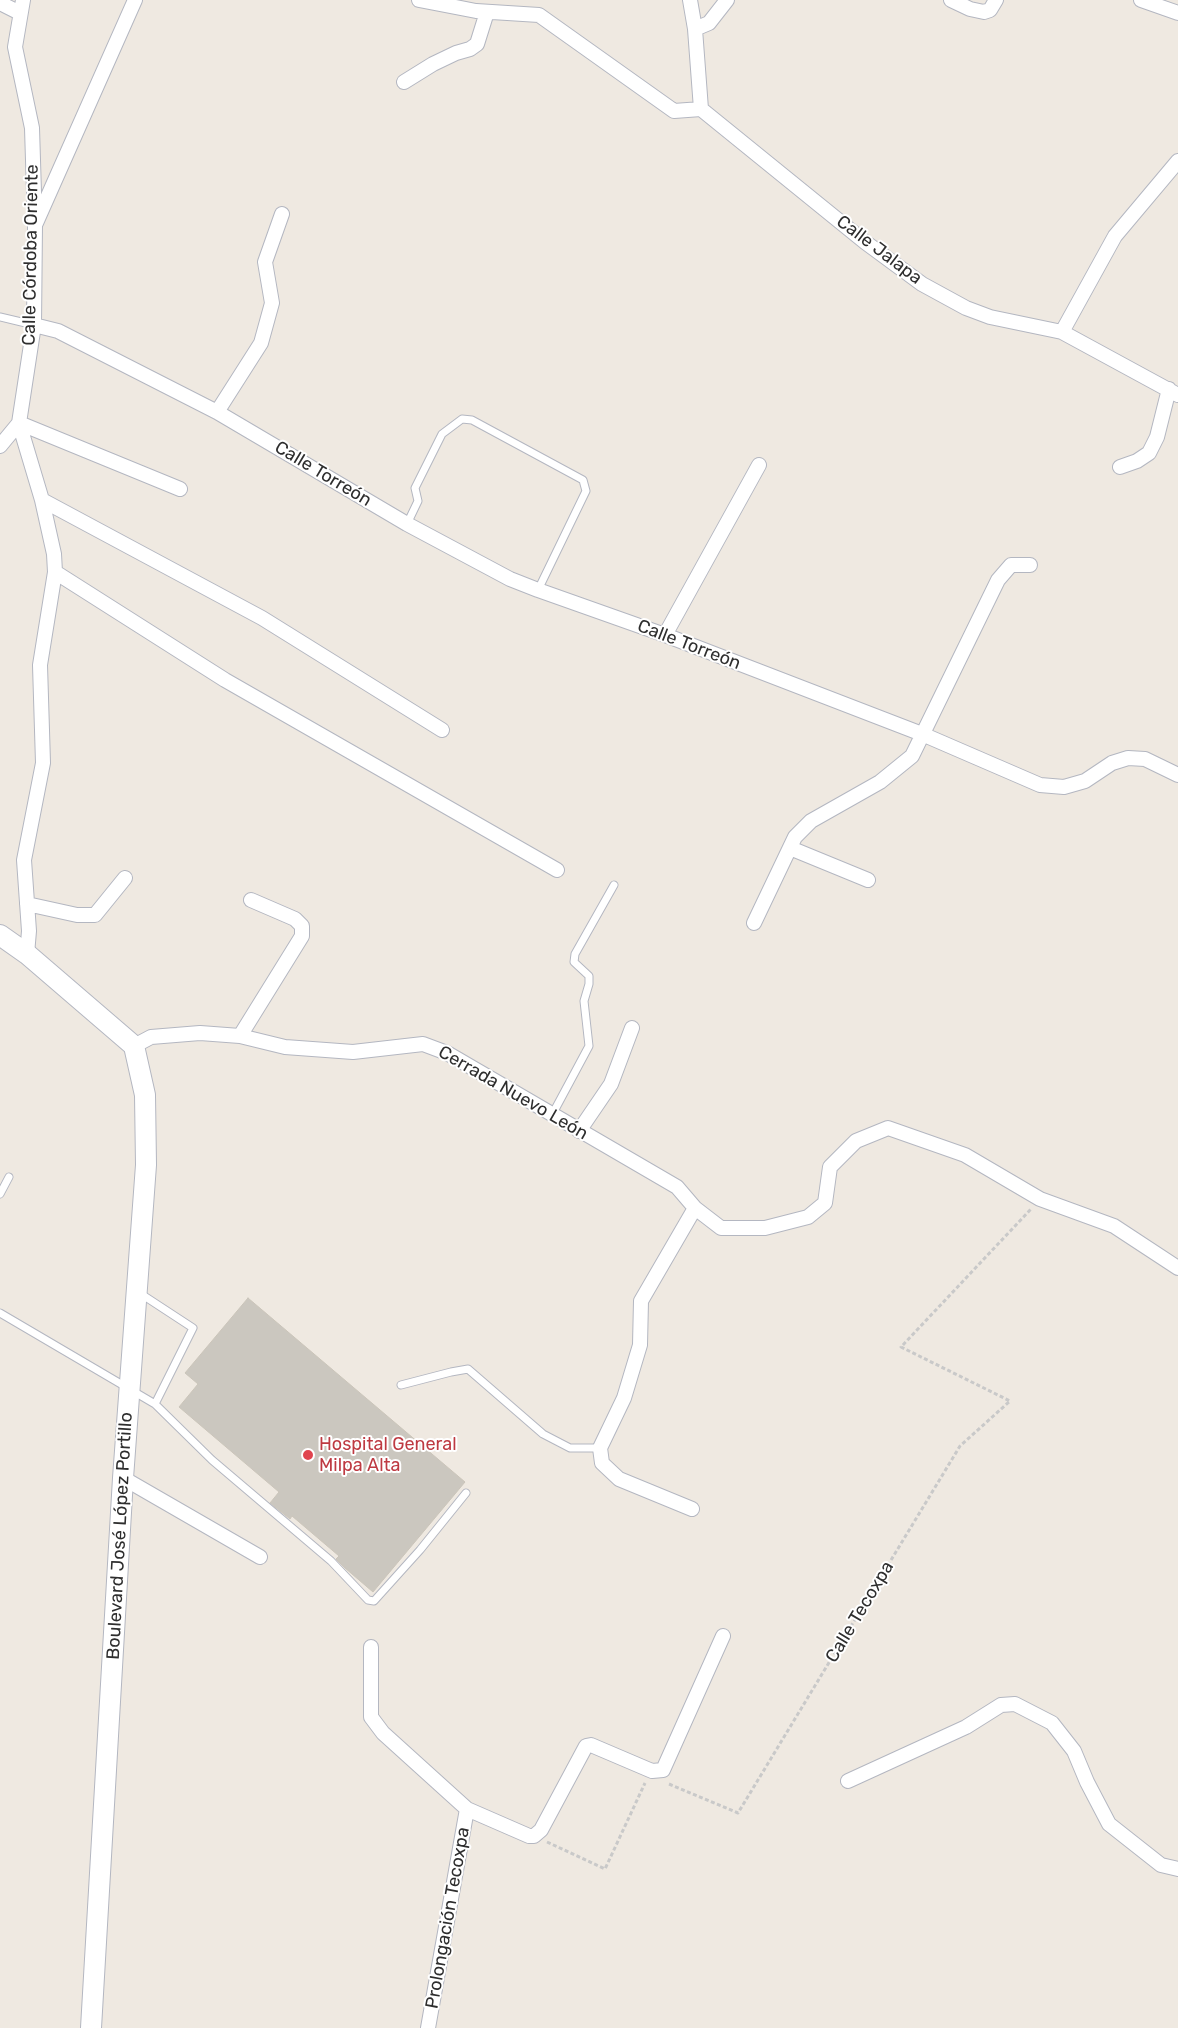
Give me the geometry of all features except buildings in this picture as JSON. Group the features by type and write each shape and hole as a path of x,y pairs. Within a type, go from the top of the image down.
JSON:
{"main road":[{"path":"0,935 27,954 134,1046"},
{"name":"Boulevard José López Portillo","path":"91,2028 128,1390 146,1165 145,1095 134,1046"}],"street":[{"path":"34,225 136,0"},
{"path":"422,1 487,12 539,15 674,111 701,109 695,28 690,0"},
{"path":"695,28 709,23 726,0"},
{"path":"952,0 970,9 984,12 993,5"},
{"path":"1141,0 1178,13"},
{"path":"0,3 21,6"},
{"name":"Calle Córdoba Oriente","path":"21,6 15,47 32,128 34,325 19,423 42,500 54,554 55,572 40,665 43,762 24,860 29,931 27,954"},
{"path":"404,82 433,64 456,53 470,50 477,44 487,12"},
{"name":"Calle Jalapa","path":"701,109 865,242 945,298 990,317 1062,332 1173,392"},
{"path":"1062,332 1115,236 1178,161"},
{"path":"217,412 261,343 272,303 265,262 282,214"},
{"name":"Calle Torreón","path":"34,325 58,331 217,412 407,524 510,579 665,635 922,734 1040,785 1064,787 1085,782 1112,763 1128,758 1145,759 1178,775"},
{"path":"1120,466 1137,461 1149,453 1157,437 1173,392"},
{"path":"0,446 19,423 180,489"},
{"path":"665,635 759,465"},
{"path":"42,500 262,618 442,730"},
{"path":"754,923 795,837 811,821 880,782 912,756 998,580 1010,565 1030,565"},
{"path":"55,572 225,680 557,870"},
{"path":"790,848 868,880"},
{"path":"27,904 77,915 96,915 125,878"},
{"path":"240,1036 302,936 302,926 295,919 252,900"},
{"path":"580,1131 611,1084 632,1028"},
{"name":"Cerrada Nuevo León","path":"134,1046 150,1037 200,1033 240,1036 285,1047 353,1052 423,1044 448,1052 677,1187 695,1208 721,1228 765,1228 808,1217 825,1203 830,1167 856,1141 888,1128 965,1154 1040,1199 1114,1226 1178,1268"},
{"path":"692,1509 619,1479 602,1462 600,1448 624,1398 640,1345 641,1301 695,1208"},
{"path":"123,1478 260,1556"},
{"path":"371,1647 371,1717 383,1733 467,1809 528,1836 534,1836 541,1830 586,1746 592,1745 652,1771 662,1770 723,1636"},
{"path":"848,1781 966,1727 1000,1705 1015,1704 1052,1723 1074,1751 1087,1782 1109,1824 1161,1865 1178,1869"},
{"name":"Prolongación Tecoxpa","path":"428,2028 467,1809"}],"lane":[{"path":"0,317 34,325"},
{"path":"407,524 418,501 415,488 442,434 462,419 472,420 583,480 586,491 538,590"},
{"path":"552,1114 589,1046 584,1001 589,984 589,976 574,962 575,954 614,885"},
{"path":"0,1194 9,1177"},
{"path":"136,1290 193,1328 155,1404"},
{"path":"0,1313 128,1390 155,1404 212,1460 331,1561 368,1600 374,1601 420,1550 466,1493"},
{"path":"401,1385 468,1369 543,1434 570,1448 600,1448"}],"path":[{"name":"Calle Tecoxpa","path":"666,1783 738,1813 960,1446 1010,1401 901,1347 1040,1199"},
{"path":"534,1836 605,1869 648,1775"}],"place":[{"name":"Hospital General Milpa Alta","path":"308,1455"}]}
